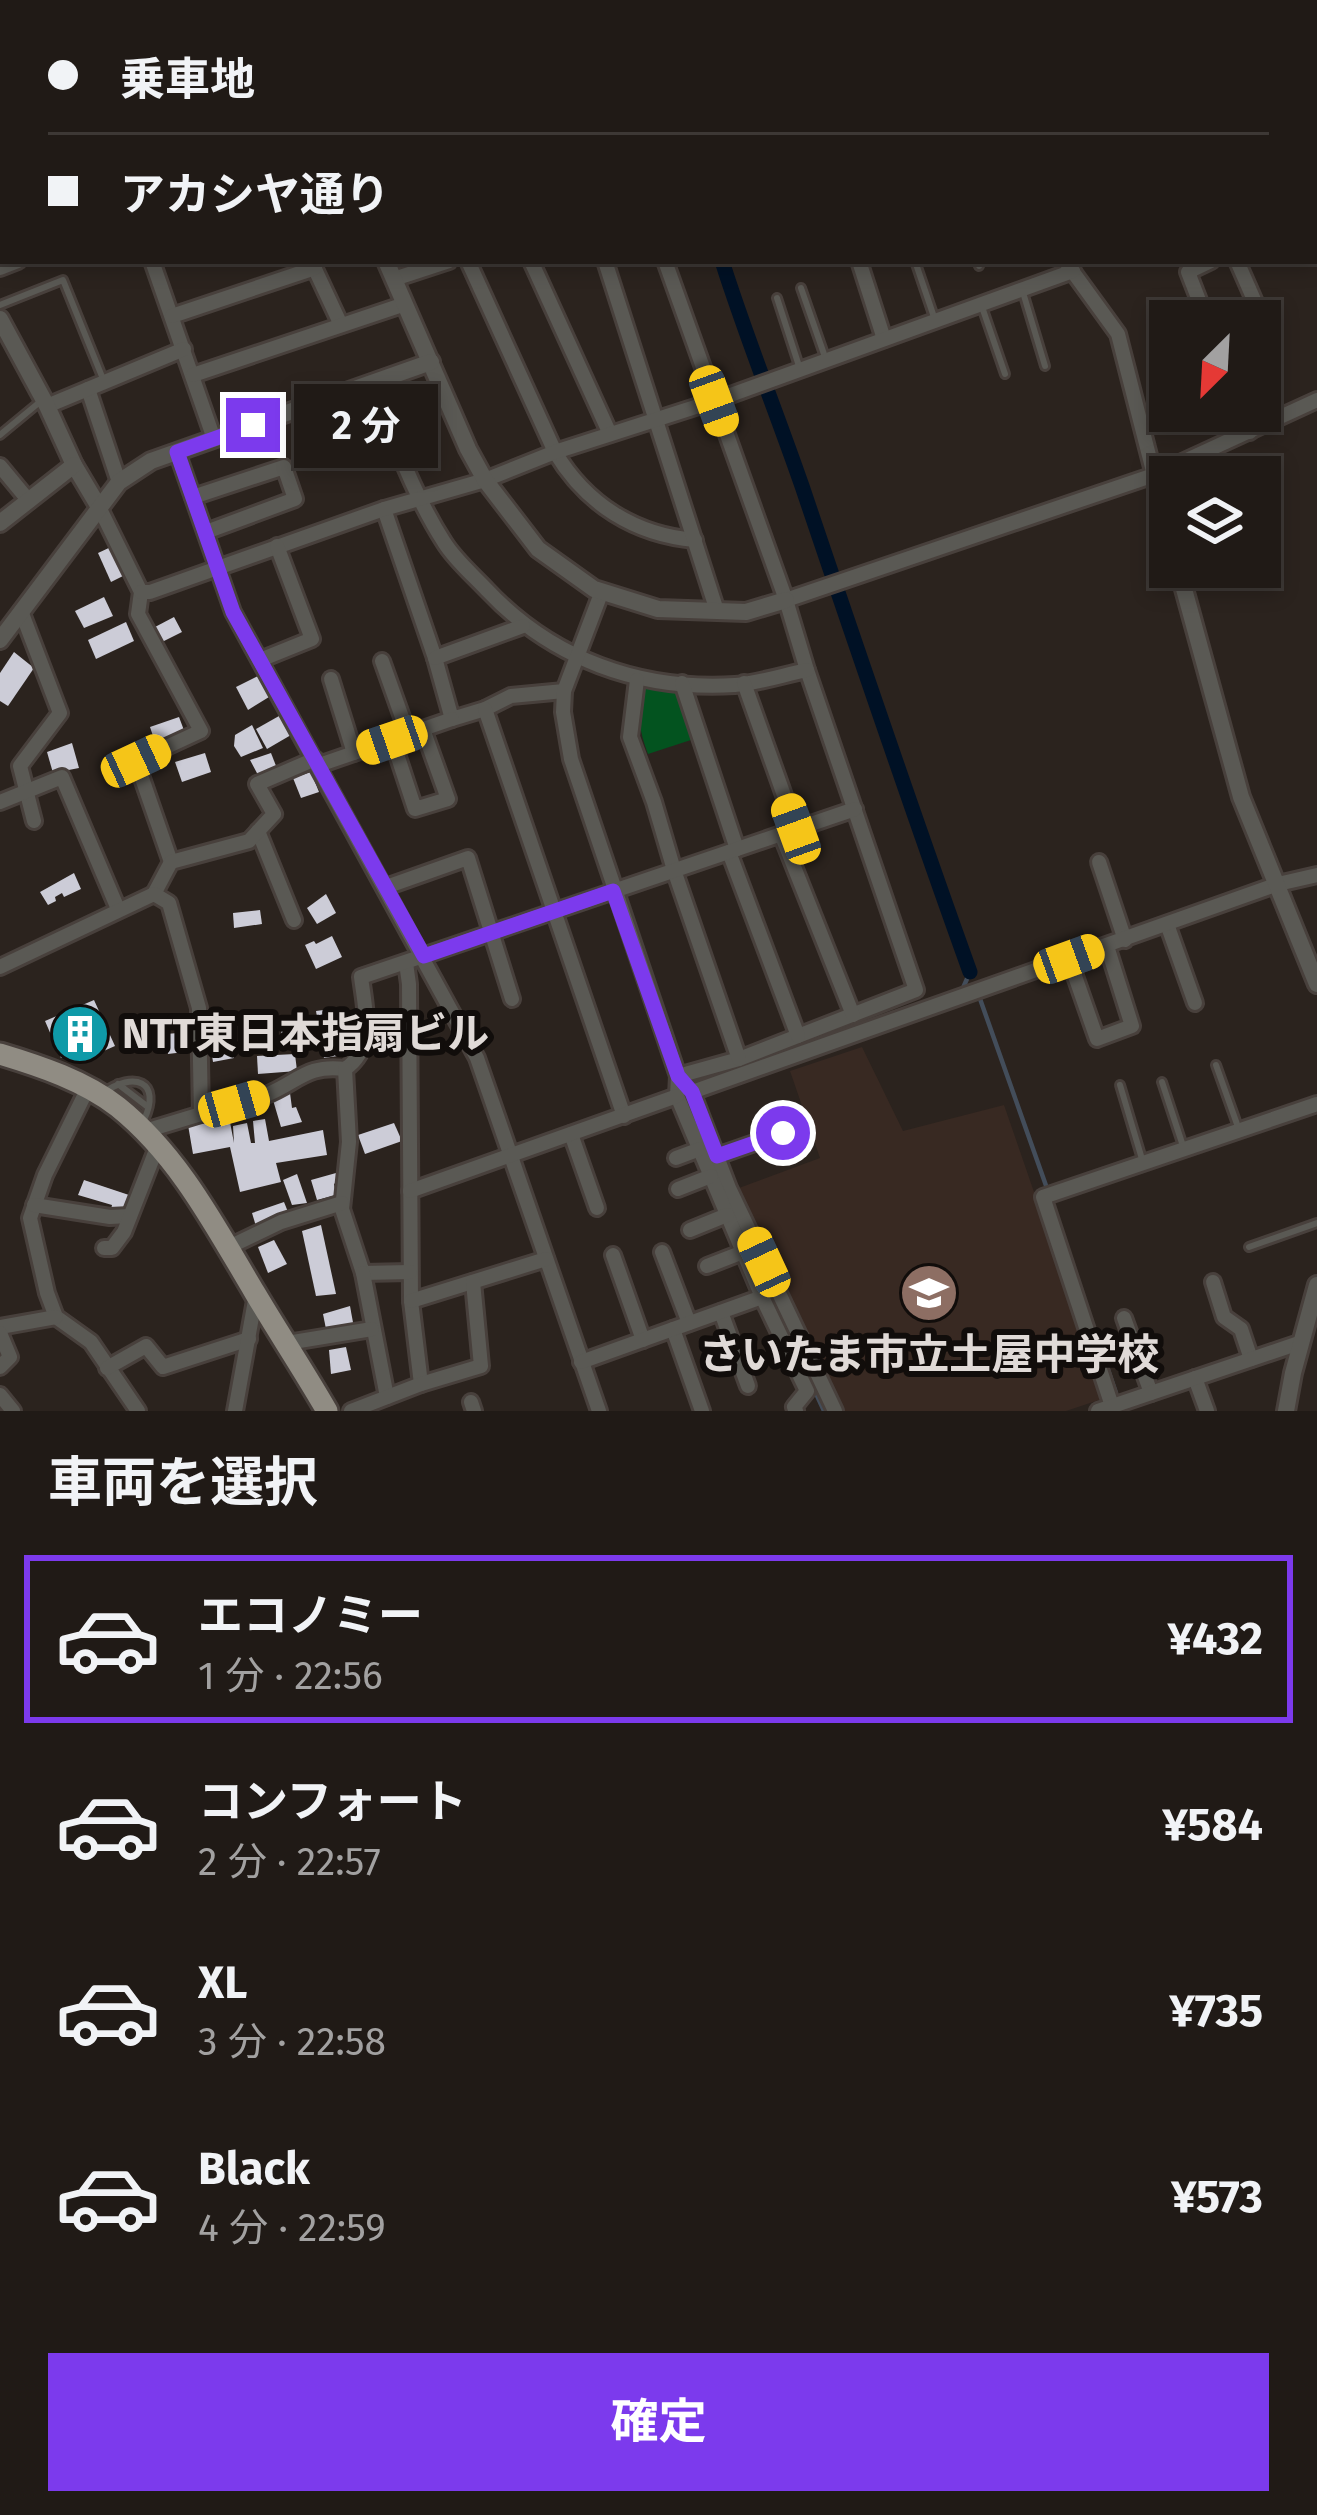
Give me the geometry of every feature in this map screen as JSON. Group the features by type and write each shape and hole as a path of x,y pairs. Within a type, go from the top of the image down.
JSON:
{"main road":[{"path":"0,1054 102,1089 147,1127 229,1247 327,1411"}],"street":[{"path":"153,264 214,439"},
{"path":"172,316 313,264 341,326"},
{"path":"387,264 468,449 485,480 538,549 594,589 658,610 746,612 1149,477"},
{"path":"394,279 440,264"},
{"path":"469,264 568,476 629,523 662,537 695,541"},
{"path":"532,264 610,434"},
{"path":"606,264 717,611"},
{"path":"666,264 786,600 916,990 739,1059 678,1076"},
{"path":"860,264 884,339"},
{"path":"1199,300 1188,272 1205,264"},
{"path":"1238,264 1254,300"},
{"path":"141,592 714,401 1022,289 1069,266 1118,334 1149,456"},
{"path":"194,375 405,304"},
{"path":"0,319 141,592 138,614 201,731 136,761 170,862 154,894 0,967"},
{"path":"46,402 184,349"},
{"path":"0,640 119,482 151,461 431,362"},
{"path":"371,384 446,546 523,626 577,657 637,680 744,683 807,670"},
{"path":"88,389 119,482"},
{"path":"1281,417 1317,400"},
{"path":"1196,456 1250,432"},
{"path":"177,452 233,612 478,1058 599,1411"},
{"path":"0,523 74,465"},
{"path":"0,466 28,501"},
{"path":"193,497 284,466 295,499 206,532"},
{"path":"384,509 452,718"},
{"path":"260,660 312,639 278,546"},
{"path":"1184,588 1241,796 1316,981"},
{"path":"602,591 564,691 571,759 700,1149 807,1391 794,1406 796,1411"},
{"path":"21,611 60,713 20,766 34,820"},
{"path":"435,658 523,626"},
{"path":"382,661 408,734 448,799 415,809 408,734"},
{"path":"331,679 354,753"},
{"path":"637,680 630,737 739,1059"},
{"path":"682,683 733,850 798,1036"},
{"path":"744,683 788,832 853,1015"},
{"path":"170,862 249,842 274,814 256,784 485,709 511,696 564,691"},
{"path":"485,709 624,1116"},
{"path":"0,802 62,777 118,909"},
{"path":"104,1248 112,1248 130,1216 147,1127 267,1094 310,1069 345,1069 356,1061 367,1036 361,977 855,809"},
{"path":"259,831 294,920"},
{"path":"386,887 468,858 512,999"},
{"path":"1100,862 1125,940"},
{"path":"410,1190 1317,874"},
{"path":"154,894 169,903 200,1007 201,1114"},
{"path":"1167,925 1195,1003"},
{"path":"1069,959 1097,1039 1132,1026 1107,946"},
{"path":"406,962 411,1301 421,1384"},
{"path":"345,1069 350,1142 342,1209 362,1273 387,1397"},
{"path":"102,1089 45,1175 30,1218 56,1317 91,1342 138,1411"},
{"path":"684,1094 836,1411"},
{"path":"1302,1342 1105,1408 1050,1194 1317,1104"},
{"path":"717,1156 783,1133"},
{"path":"571,1134 597,1208"},
{"path":"676,1158 700,1149"},
{"path":"678,1189 711,1176"},
{"path":"229,1247 280,1222 343,1203"},
{"path":"34,1205 130,1216"},
{"path":"690,1230 727,1215"},
{"path":"662,1252 689,1323"},
{"path":"707,1266 742,1252"},
{"path":"614,1255 643,1340"},
{"path":"411,1301 546,1259"},
{"path":"362,1273 410,1272"},
{"path":"351,1411 481,1366 473,1282"},
{"path":"1213,1282 1224,1317 1241,1329 1251,1359"},
{"path":"1286,1411 1317,1285"},
{"path":"236,1411 256,1295"},
{"path":"581,1362 762,1297"},
{"path":"721,1312 748,1386"},
{"path":"0,1367 10,1357 0,1330 56,1317"},
{"path":"1124,1318 1151,1393"},
{"path":"287,1343 372,1329"},
{"path":"673,1329 701,1411"},
{"path":"107,1368 146,1346 163,1367 249,1339"},
{"path":"1195,1378 1207,1411"},
{"path":"0,1395 13,1411"}],"lane":[{"path":"916,264 935,320"},
{"path":"0,305 63,280 104,382"},
{"path":"801,288 826,360"},
{"path":"1022,289 1045,366"},
{"path":"777,298 800,369"},
{"path":"981,304 1005,374"},
{"path":"0,435 46,402"},
{"path":"1216,1065 1239,1131"},
{"path":"102,1089 131,1080 146,1086 147,1127"},
{"path":"1162,1082 1184,1149"},
{"path":"1120,1084 1143,1163"},
{"path":"1249,1247 1317,1223"}],"shaded area":[{"name":"さいたま市立土屋中学校","path":"862,1047 903,1131 1004,1105 1105,1398 1066,1411 843,1411 739,1188 820,1158 790,1071"}],"green space":[{"path":"649,683 679,692 694,739 648,754 639,706 641,688"}],"building":[{"path":"113,546 127,574 111,582 98,553"},
{"path":"104,597 113,616 84,628 75,611"},
{"path":"174,617 182,632 162,642 155,627"},
{"path":"126,622 134,641 96,659 88,640"},
{"path":"14,652 34,668 8,706 0,701 0,673"},
{"path":"258,676 269,697 248,710 236,687"},
{"path":"279,716 291,735 267,749 256,729"},
{"path":"179,717 185,733 156,745 150,727"},
{"path":"252,725 263,748 241,757 234,746 235,735"},
{"path":"72,743 79,768 53,773 47,752"},
{"path":"205,753 211,772 182,782 175,762"},
{"path":"271,753 278,771 258,775 250,760"},
{"path":"311,772 319,792 301,798 293,778"},
{"path":"74,873 81,889 64,897 62,893 48,905 40,892"},
{"path":"326,894 336,913 317,924 307,908"},
{"path":"260,910 262,924 234,928 233,913"},
{"path":"332,936 342,957 316,969 305,945"},
{"name":"NTT東日本指扇ビル","path":"94,1000 115,1046 90,1057 86,1047 61,1058 45,1021"},
{"path":"338,1008 344,1055 324,1058 316,1011"},
{"path":"296,1021 300,1047 284,1049 280,1024"},
{"path":"190,1032 192,1051 168,1054 166,1034"},
{"path":"231,1038 234,1058 213,1062 210,1042"},
{"path":"295,1054 297,1071 258,1074 257,1056"},
{"path":"290,1093 292,1108 296,1107 302,1122 281,1127 273,1100"},
{"path":"229,1117 234,1143 233,1126 247,1123 251,1143 255,1143 253,1121 265,1119 269,1141 323,1130 327,1155 276,1163 281,1182 240,1192 230,1147 193,1154 188,1125"},
{"path":"394,1123 402,1141 365,1154 358,1135"},
{"path":"336,1173 336,1195 317,1200 311,1180"},
{"path":"297,1174 307,1203 292,1205 283,1180"},
{"path":"84,1180 129,1195 122,1214 110,1214 112,1205 78,1195"},
{"path":"284,1202 290,1217 258,1233 252,1213"},
{"path":"321,1225 336,1294 316,1296 302,1231"},
{"path":"274,1240 287,1264 268,1273 258,1247"},
{"path":"350,1306 354,1328 327,1334 323,1314"},
{"path":"346,1347 351,1370 331,1374 329,1350"}],"waterway":[{"path":"723,264 970,972"},
{"path":"957,991 970,972"},
{"path":"979,996 1049,1194"},
{"path":"747,1063 895,1013"},
{"path":"691,1083 736,1067"},
{"path":"1056,1217 1116,1393"},
{"path":"736,1219 824,1411"}],"place":[{"name":"NTT東日本指扇ビル","path":"80,1034"},
{"name":"さいたま市立土屋中学校","path":"929,1293"}],"route":[{"path":"253,425 177,452 233,612 424,956 613,891 678,1076 692,1092 717,1156 783,1133"}]}
